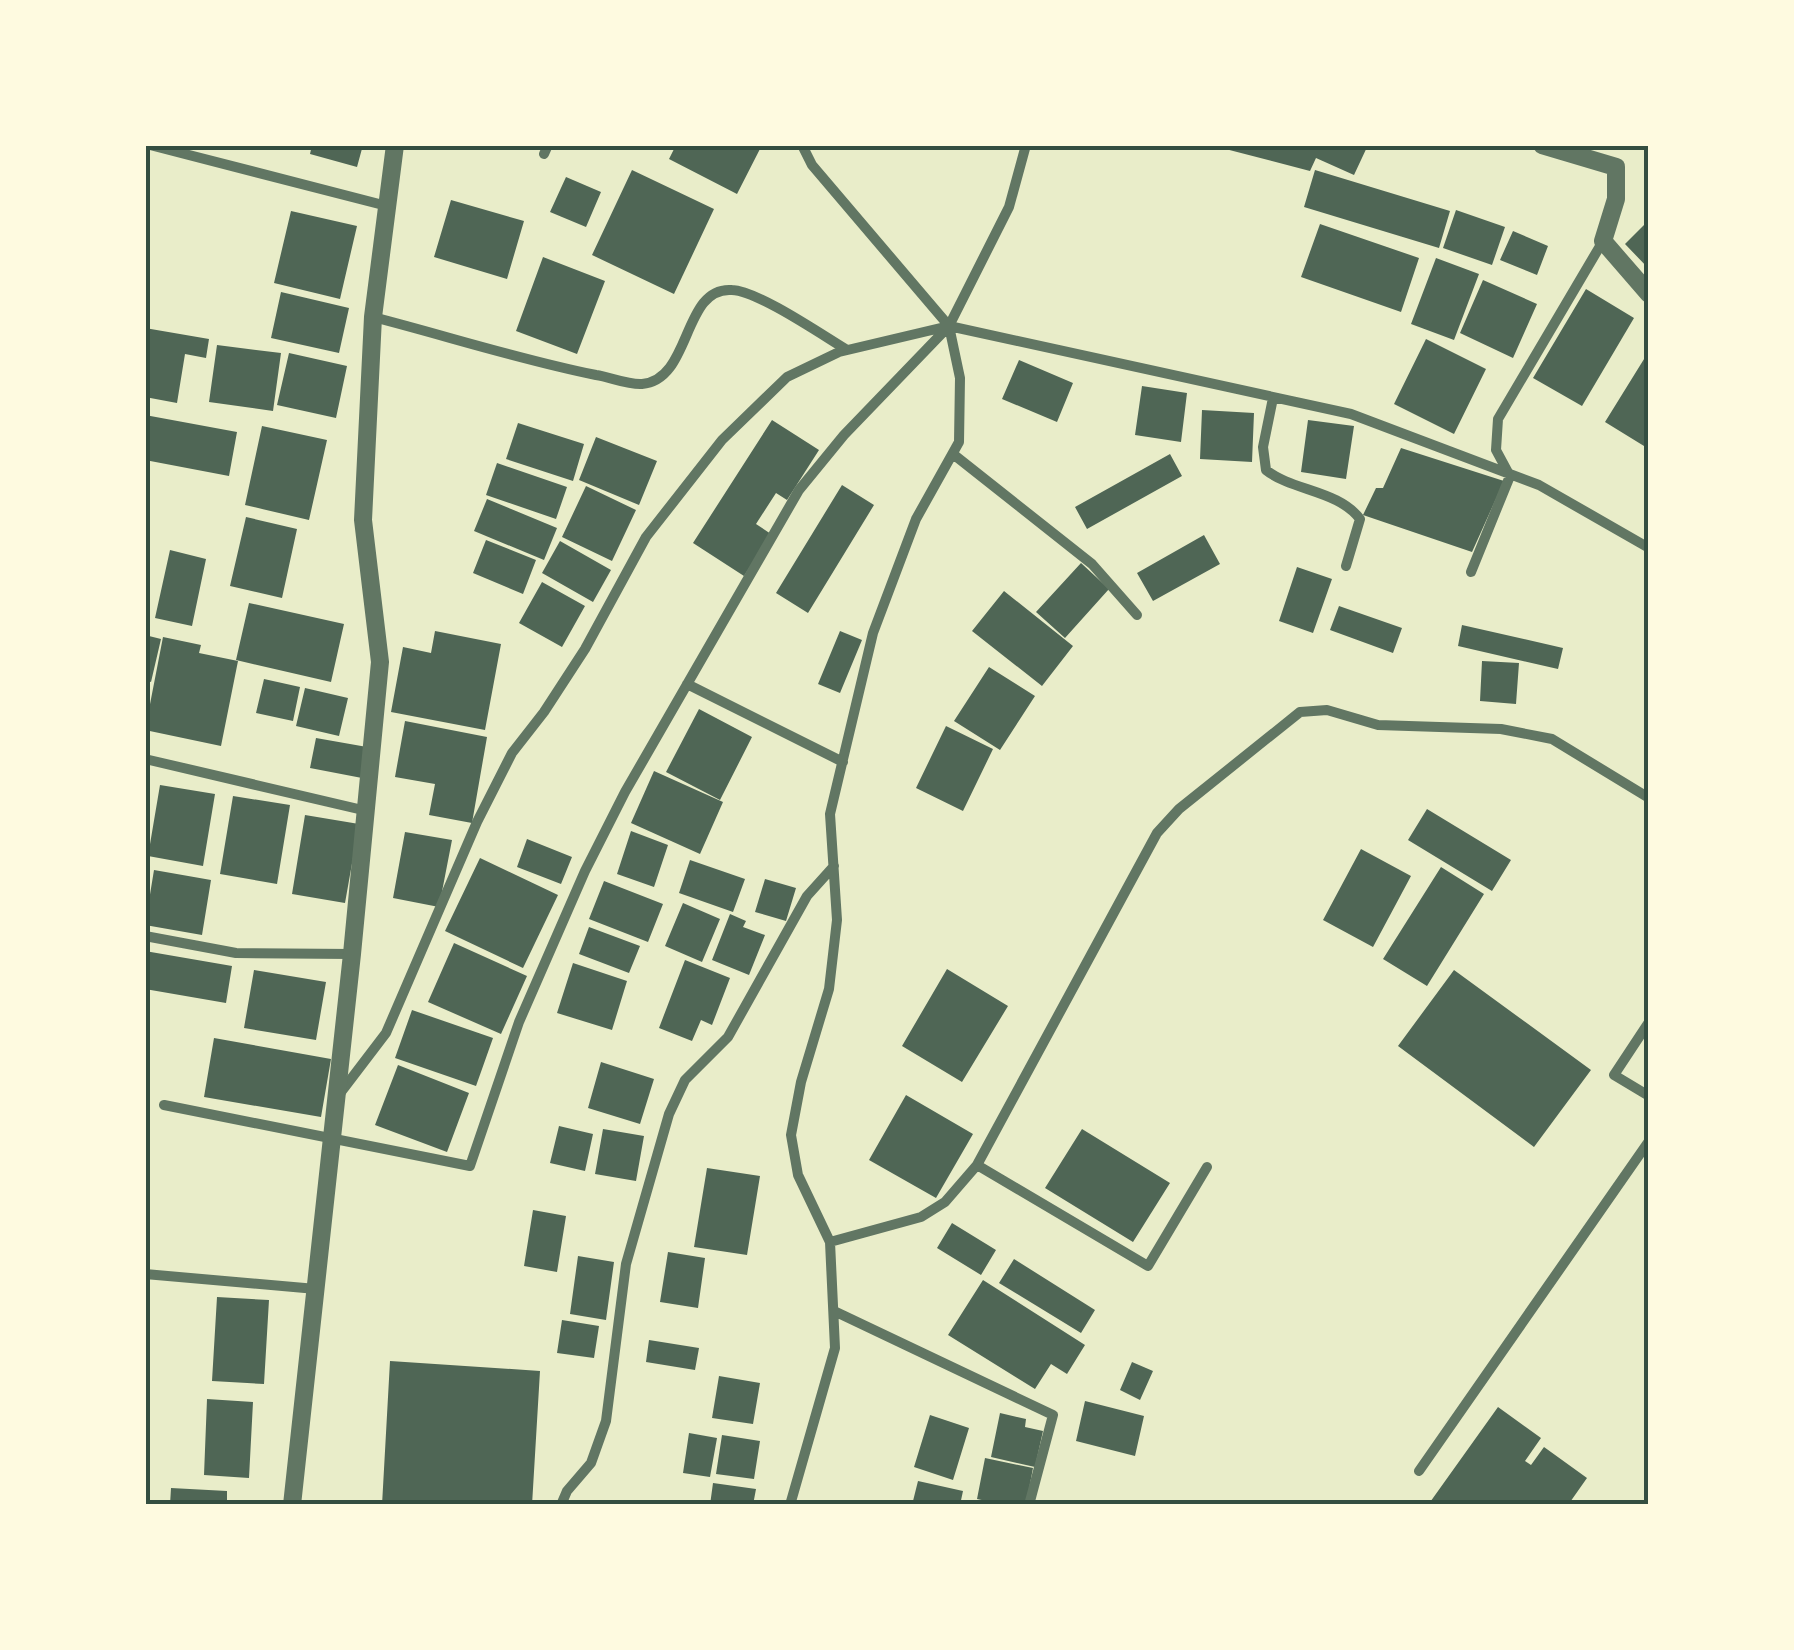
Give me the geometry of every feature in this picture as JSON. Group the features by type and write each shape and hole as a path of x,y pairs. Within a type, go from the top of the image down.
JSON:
{"street":[{"path":"150,145 387,206"},
{"path":"292,1505 380,662 362,520 373,317 395,145"},
{"path":"790,1505 835,1348 830,1242 798,1175 791,1135 802,1082 830,989 837,920 830,814 872,633 916,520 960,442 960,378 949,326 812,165 802,145"},
{"path":"164,1104 470,1166 519,1022 584,871 624,792 799,490 844,435 949,326 1010,207 1026,145"},
{"path":"1510,476 1496,450 1498,419 1604,241 1616,199 1616,167 1542,145"},
{"path":"1604,241 1649,294"},
{"path":"373,317 577,371 642,384 662,376 674,363 696,314 714,294 731,290 764,302 847,350"},
{"path":"336,1098 386,1033 477,822 512,753 585,649 646,537 722,440 787,377 847,350 949,326 1351,414 1539,485 1649,548"},
{"path":"1273,398 1263,448 1266,470 1278,480 1352,509 1360,519 1346,566"},
{"path":"953,454 1092,564 1137,614"},
{"path":"1470,572 1510,476"},
{"path":"687,684 843,762"},
{"path":"830,1242 921,1216 945,1202 977,1165 1157,833 1178,809 1300,712 1327,710 1378,725 1501,729 1552,739 1649,798"},
{"path":"145,760 367,811"},
{"path":"561,1505 567,1491 591,1463 606,1421 626,1264 669,1114 686,1080 728,1037 807,896 834,866"},
{"path":"145,936 236,953 352,954"},
{"path":"1649,1022 1614,1075 1649,1096"},
{"path":"1419,1471 1649,1141"},
{"path":"977,1165 1148,1266 1207,1167"},
{"path":"145,1274 316,1289"},
{"path":"834,1312 1054,1415 1028,1505"}],"building":[{"path":"312,145 363,145 357,167 310,154"},
{"path":"676,145 762,145 737,194 669,159"},
{"path":"1210,145 1368,145 1354,175 1316,158 1310,171"},
{"path":"632,170 714,209 674,294 592,255"},
{"path":"1315,170 1450,211 1439,248 1304,207"},
{"path":"566,177 601,192 586,227 550,212"},
{"path":"451,200 524,221 507,279 434,257"},
{"path":"1456,210 1505,227 1492,265 1443,248"},
{"path":"291,211 357,226 340,299 274,283"},
{"path":"1649,220 1649,269 1625,244"},
{"path":"1320,224 1419,258 1401,312 1301,277"},
{"path":"1513,231 1548,246 1537,275 1500,260"},
{"path":"543,257 605,281 577,354 516,331"},
{"path":"1436,258 1479,274 1454,340 1411,324"},
{"path":"1483,280 1537,304 1513,358 1460,333"},
{"path":"1586,289 1634,318 1582,406 1533,378"},
{"path":"281,292 349,308 339,353 271,338"},
{"path":"145,328 209,339 206,358 185,354 177,403 145,397"},
{"path":"1426,339 1486,369 1454,434 1394,404"},
{"path":"217,345 281,353 273,411 209,402"},
{"path":"1649,351 1649,437 1644,446 1605,422"},
{"path":"289,353 347,366 336,418 277,405"},
{"path":"1019,360 1073,383 1057,422 1002,399"},
{"path":"1142,386 1187,393 1181,442 1135,435"},
{"path":"1202,410 1254,413 1252,462 1200,459"},
{"path":"145,415 237,432 229,476 145,460"},
{"path":"772,420 819,450 787,500 776,493 756,524 771,534 744,576 693,543"},
{"path":"1308,420 1354,426 1346,479 1301,472"},
{"path":"518,423 584,444 573,481 506,459"},
{"path":"262,426 327,440 309,520 245,505"},
{"path":"596,437 657,461 639,505 579,480"},
{"path":"1401,448 1504,481 1472,552 1363,515 1376,488 1383,488"},
{"path":"1170,454 1182,476 1087,529 1075,507"},
{"path":"497,463 567,487 556,519 486,495"},
{"path":"842,485 874,505 808,613 776,593"},
{"path":"586,486 636,510 612,561 562,537"},
{"path":"487,499 557,528 544,560 474,531"},
{"path":"246,517 297,529 282,598 230,586"},
{"path":"1204,535 1220,564 1153,601 1137,573"},
{"path":"486,540 536,560 523,594 473,573"},
{"path":"560,541 611,570 593,602 542,573"},
{"path":"170,550 206,559 192,626 155,618"},
{"path":"1081,563 1109,589 1065,638 1036,612"},
{"path":"1297,567 1332,579 1313,633 1279,621"},
{"path":"542,582 585,606 562,647 519,623"},
{"path":"1004,591 1073,646 1042,686 972,631"},
{"path":"249,603 344,624 331,682 236,660"},
{"path":"1339,606 1402,628 1393,653 1330,630"},
{"path":"1462,625 1563,648 1558,669 1458,646"},
{"path":"435,631 501,644 485,730 391,712 403,647 431,653"},
{"path":"840,631 862,640 840,693 818,684"},
{"path":"145,635 161,639 151,682 145,680"},
{"path":"163,637 201,645 199,653 238,661 221,746 145,730"},
{"path":"1482,661 1519,663 1516,704 1480,701"},
{"path":"989,667 1035,696 1000,750 954,721"},
{"path":"264,679 300,687 293,721 256,713"},
{"path":"305,688 348,698 339,736 296,726"},
{"path":"699,709 752,737 720,800 666,772"},
{"path":"405,721 487,737 472,823 429,815 435,784 395,777"},
{"path":"946,726 993,749 963,811 916,788"},
{"path":"316,738 367,747 362,778 310,768"},
{"path":"654,771 723,802 700,854 631,823"},
{"path":"160,785 215,794 203,866 148,856"},
{"path":"233,796 290,805 277,884 220,874"},
{"path":"1427,809 1511,860 1492,891 1408,840"},
{"path":"305,815 359,824 345,903 292,894"},
{"path":"631,831 668,845 654,887 617,874"},
{"path":"405,832 452,840 439,907 393,898"},
{"path":"527,839 572,857 561,884 517,867"},
{"path":"1361,849 1411,876 1373,947 1323,920"},
{"path":"480,858 558,895 523,968 445,931"},
{"path":"690,860 745,879 733,912 679,893"},
{"path":"1441,867 1484,894 1427,986 1383,959"},
{"path":"154,870 211,880 202,935 145,925"},
{"path":"765,879 796,888 786,921 755,912"},
{"path":"604,881 663,904 648,942 589,919"},
{"path":"683,903 720,919 702,962 665,946"},
{"path":"730,914 746,921 743,927 765,935 749,975 712,960"},
{"path":"589,927 640,946 629,973 579,954"},
{"path":"454,943 527,976 501,1034 428,1002"},
{"path":"145,951 232,966 226,1003 145,989"},
{"path":"685,960 730,978 712,1025 701,1020 692,1041 659,1028"},
{"path":"573,963 627,981 612,1030 557,1013"},
{"path":"947,969 1008,1006 962,1082 902,1046"},
{"path":"254,970 326,982 316,1040 244,1028"},
{"path":"1454,970 1591,1070 1534,1147 1398,1046"},
{"path":"412,1010 493,1038 476,1086 395,1058"},
{"path":"214,1038 331,1059 321,1117 204,1097"},
{"path":"601,1062 654,1079 640,1124 588,1108"},
{"path":"398,1065 469,1093 447,1152 375,1125"},
{"path":"906,1095 973,1134 936,1198 869,1160"},
{"path":"559,1126 593,1134 585,1171 550,1163"},
{"path":"603,1129 644,1136 636,1181 595,1174"},
{"path":"1082,1129 1170,1183 1133,1242 1045,1188"},
{"path":"707,1168 760,1176 747,1255 694,1247"},
{"path":"533,1210 566,1216 557,1272 524,1266"},
{"path":"952,1223 996,1250 981,1275 937,1248"},
{"path":"668,1252 705,1258 698,1308 660,1302"},
{"path":"578,1256 614,1262 606,1320 570,1314"},
{"path":"1014,1259 1095,1310 1081,1333 999,1283"},
{"path":"983,1280 1085,1345 1067,1374 1051,1364 1035,1389 948,1335"},
{"path":"217,1297 269,1300 264,1384 212,1381"},
{"path":"562,1320 599,1326 594,1358 557,1353"},
{"path":"649,1340 699,1348 695,1370 646,1362"},
{"path":"390,1361 540,1371 532,1505 382,1505"},
{"path":"1132,1362 1153,1371 1140,1400 1120,1390"},
{"path":"719,1376 760,1383 753,1424 712,1418"},
{"path":"207,1399 253,1402 249,1478 204,1475"},
{"path":"1085,1401 1144,1416 1135,1456 1076,1441"},
{"path":"1498,1407 1541,1438 1525,1461 1531,1465 1544,1447 1587,1478 1568,1505 1428,1505"},
{"path":"1000,1413 1026,1419 1025,1427 1043,1431 1035,1467 991,1457"},
{"path":"930,1415 969,1428 953,1480 914,1467"},
{"path":"689,1433 717,1438 710,1477 683,1473"},
{"path":"722,1435 760,1441 754,1479 716,1474"},
{"path":"985,1458 1033,1468 1026,1505 977,1499"},
{"path":"918,1481 963,1491 960,1505 912,1505"},
{"path":"713,1483 756,1489 753,1505 710,1505"},
{"path":"171,1488 227,1491 227,1505 170,1505"}]}
